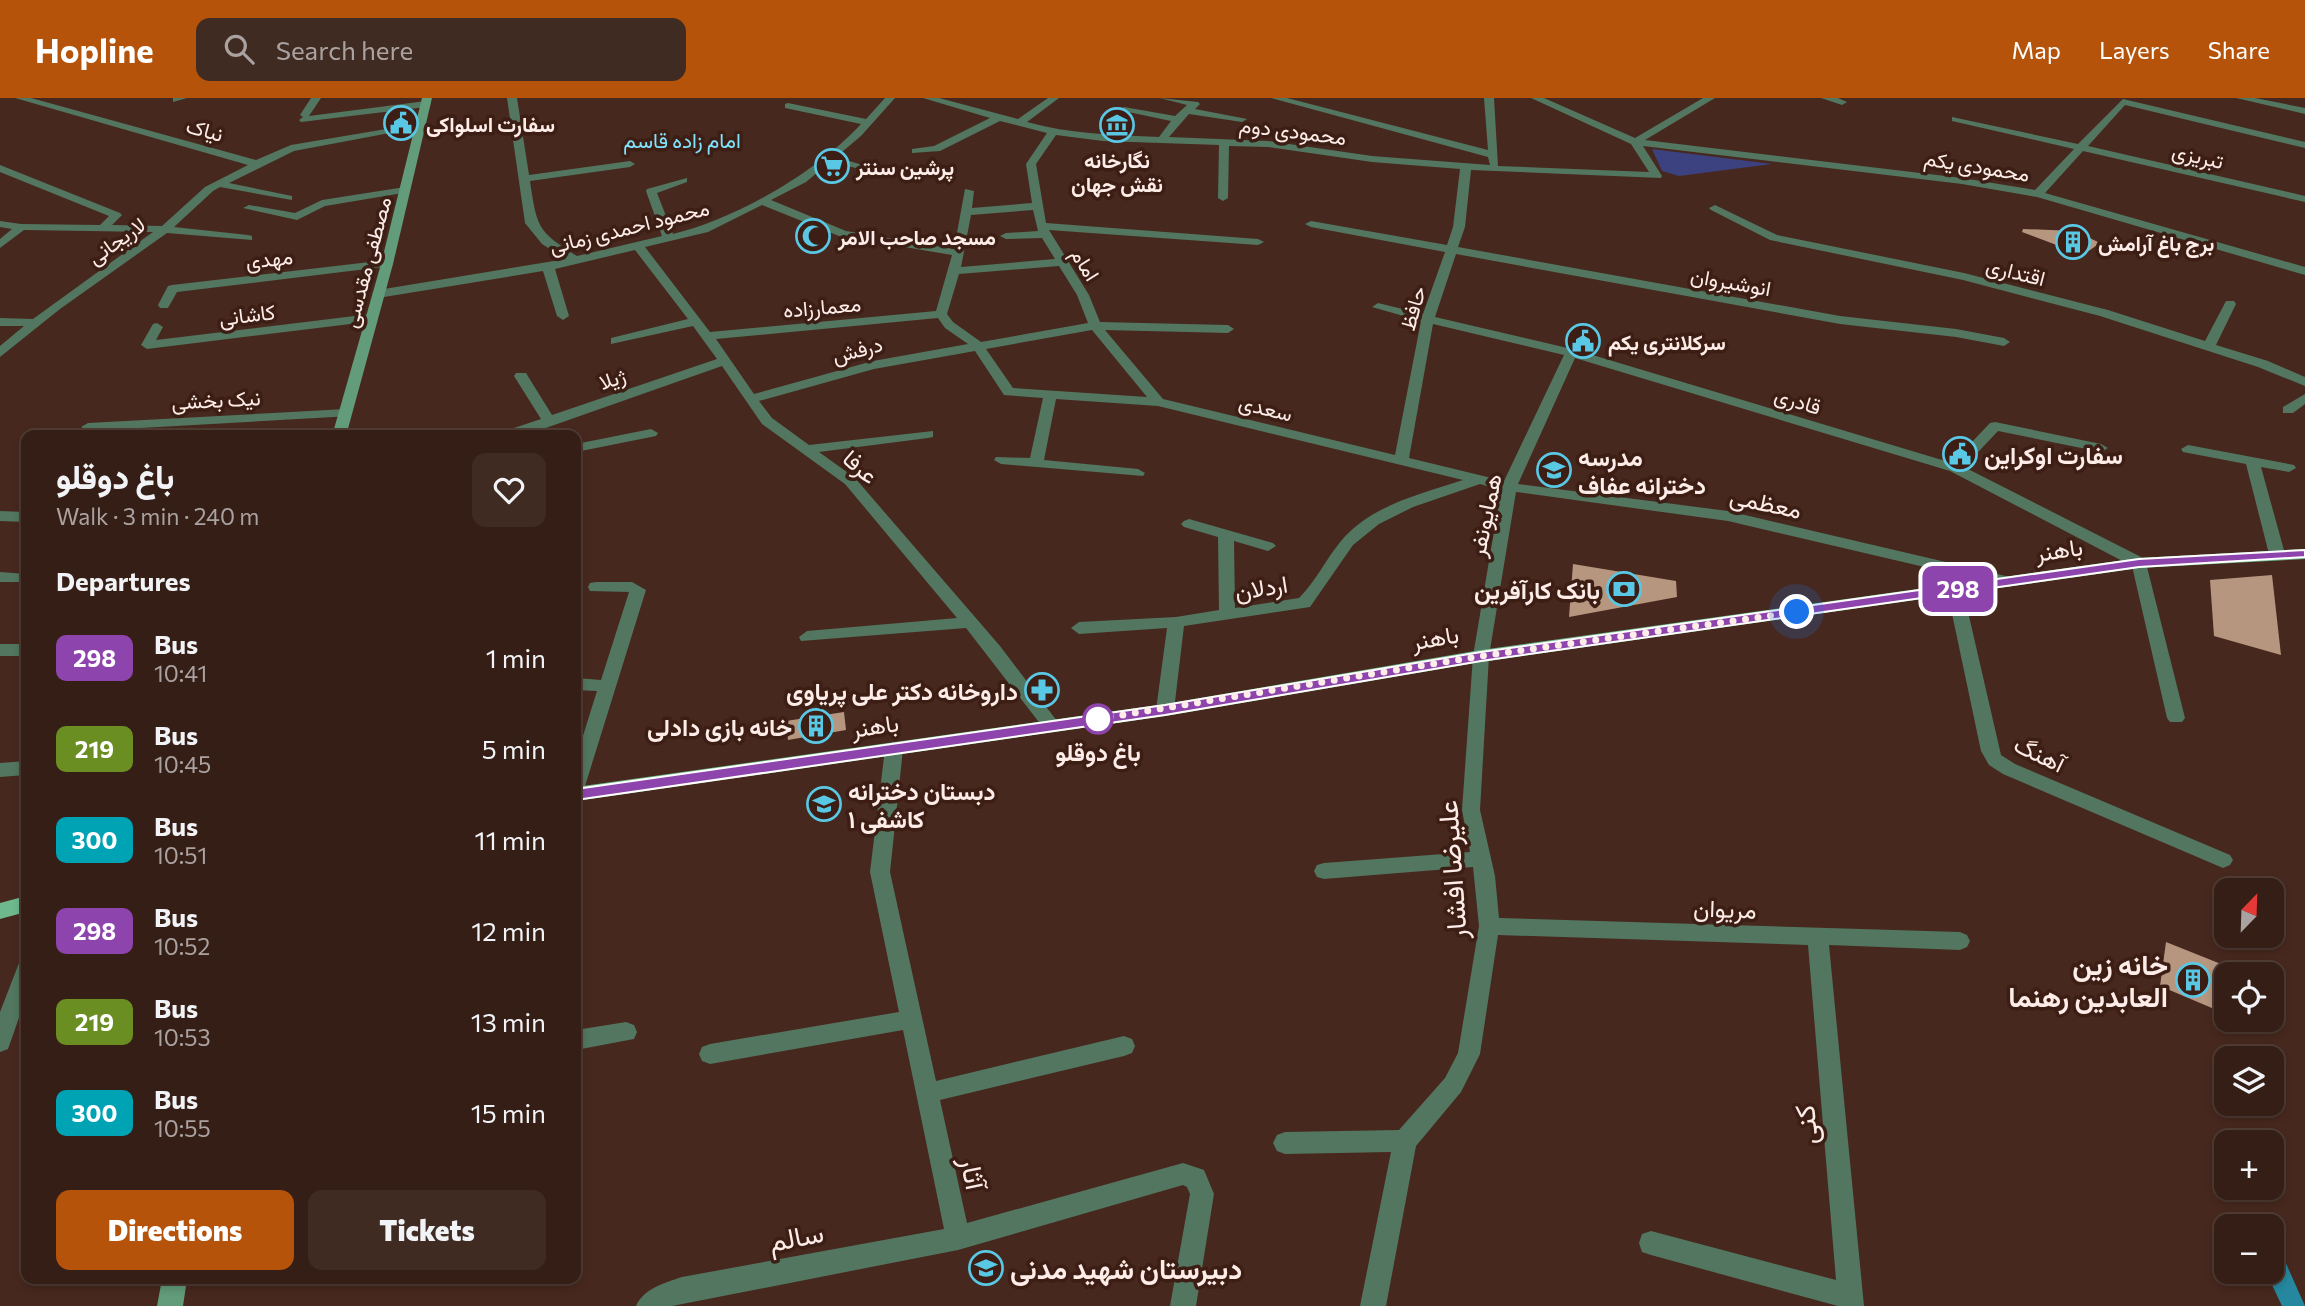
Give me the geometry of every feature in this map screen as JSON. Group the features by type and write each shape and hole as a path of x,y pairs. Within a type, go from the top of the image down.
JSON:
{"main road":[{"name":"مصطفی مقدسی","path":"341,430 387,264 427,101"},
{"name":"باهنر","path":"581,793 1165,710 1481,656 2139,563 2305,554"},
{"path":"0,911 21,905"},
{"path":"170,1306 174,1284"}],"street":[{"name":"نیاک","path":"20,98 257,164"},
{"path":"316,98 305,117 427,101"},
{"path":"512,98 531,223 546,242 575,260"},
{"name":"محمود احمدی زمانی","path":"378,295 548,267 709,228 802,180 829,159 890,98"},
{"name":"محمودی دوم","path":"928,98 1053,132 1279,145 1372,159 1466,167 1657,176 1635,142"},
{"path":"1162,140 1177,120 1195,104 1165,98"},
{"path":"1276,98 1493,155"},
{"path":"1489,98 1495,169"},
{"name":"محمودی یکم","path":"1536,98 1555,101 1635,142 1962,181 2038,194 2305,271"},
{"path":"1635,142 1710,98"},
{"path":"1826,98 1842,102"},
{"path":"2241,98 2305,111"},
{"path":"1019,123 1053,99"},
{"path":"2038,194 2123,102 2305,145"},
{"path":"788,106 868,122"},
{"path":"1124,110 1177,120"},
{"path":"1189,111 1242,119"},
{"path":"916,151 936,149 999,117"},
{"name":"تبریزی","path":"1955,119 2305,199"},
{"name":"لاریجانی","path":"0,353 35,323 166,229 209,190 257,164 292,148 422,126"},
{"name":"امام","path":"1053,132 1031,164 1043,230 1083,295 1095,326 1158,402"},
{"path":"1223,198 1224,141"},
{"path":"829,159 865,169"},
{"path":"525,179 630,164"},
{"name":"حافظ","path":"1401,461 1428,318 1459,228 1466,167"},
{"path":"0,168 116,215 103,228"},
{"path":"669,239 651,191 683,180"},
{"path":"220,184 288,198"},
{"path":"249,208 297,217 322,203 405,190"},
{"path":"969,191 959,253 941,314 949,325 977,345"},
{"path":"763,201 843,234 959,253"},
{"path":"965,212 1038,206"},
{"name":"اقتداری","path":"1715,208 1774,238 1964,277 2104,313 2263,364 2305,382"},
{"path":"0,224 21,227 166,229 248,237"},
{"name":"انوشیروان","path":"1311,224 1840,320 1956,333 2004,342"},
{"path":"0,245 21,227"},
{"path":"1006,236 1043,230 1258,242"},
{"name":"عرفا","path":"638,246 696,321 767,421 850,481 971,622 1051,725"},
{"path":"954,271 1061,262"},
{"name":"مهدی","path":"164,305 172,289 387,264"},
{"path":"548,267 563,316"},
{"name":"قادری","path":"1378,307 1571,353 1955,468 2139,563"},
{"path":"2209,346 2227,308"},
{"name":"معمارزاده","path":"707,336 941,314"},
{"name":"کاشانی","path":"156,327 147,345 371,318"},
{"path":"616,341 696,321"},
{"path":"0,322 35,323"},
{"name":"درفش","path":"750,399 873,365 1095,326 1228,329"},
{"name":"سعدی","path":"977,345 1009,392 1158,402 1509,487"},
{"name":"همایونفر","path":"1481,656 1509,487 1571,353"},
{"name":"ژیلا","path":"522,430 724,361"},
{"path":"521,376 550,422"},
{"path":"1036,463 1050,396"},
{"path":"2288,410 2305,398"},
{"name":"نیک بخشی","path":"88,427 346,413"},
{"path":"1955,468 1995,426 2101,448"},
{"path":"581,447 650,433"},
{"path":"804,450 928,434"},
{"path":"2188,449 2289,468"},
{"path":"1001,460 1138,472"},
{"path":"2252,461 2277,554"},
{"name":"اردلان","path":"1079,628 1176,622 1304,603 1348,541 1378,517 1478,480"},
{"name":"معظمی","path":"1509,487 1728,516 2010,582"},
{"path":"0,516 21,517"},
{"path":"1189,524 1268,546"},
{"path":"1226,534 1227,615"},
{"path":"2139,563 2176,718"},
{"path":"0,577 21,578"},
{"path":"581,770 638,590 632,587 596,587"},
{"name":"آهنگ","path":"1955,590 1990,751 1995,760 2009,769 2223,860"},
{"path":"807,637 971,622"},
{"path":"1165,710 1176,622"},
{"path":"0,650 21,650"},
{"name":"علیرضا افشار","path":"1373,1306 1405,1141 1453,1085 1469,1054 1489,926 1482,859 1471,810 1481,656"},
{"path":"581,684 607,686"},
{"name":"آثار","path":"894,749 880,872 958,1238"},
{"path":"0,770 21,768"},
{"path":"1324,871 1482,859"},
{"name":"مریوان","path":"1489,926 1960,941"},
{"name":"کنی","path":"1818,938 1850,1301"},
{"path":"0,1042 21,983"},
{"path":"710,1054 911,1018"},
{"path":"581,1039 626,1032"},
{"path":"927,1093 1124,1046"},
{"path":"1285,1143 1405,1141"},
{"path":"958,1238 1183,1174 1196,1178 1202,1194 1183,1306"},
{"name":"سالم","path":"649,1306 662,1297 682,1290 958,1238"},
{"path":"1651,1242 1850,1301"}],"shaded area":[{"path":"1652,149 1772,164 1679,176 1662,171"},
{"path":"2284,1259 2305,1306 2282,1306 2272,1284 2284,1284"}],"building":[{"name":"برج باغ آرامش","path":"2023,229 2075,231 2100,243 2083,255 2022,232"},
{"name":"بانک کارآفرین","path":"1573,564 1676,581 1677,597 1569,617"},
{"path":"2272,575 2281,655 2214,636 2210,580"},
{"name":"خانه بازی دادلی","path":"844,712 846,730 788,740 786,721"},
{"name":"خانه زین العابدین رهنما","path":"2166,942 2216,962 2214,1009 2160,986"}],"bus line":[{"name":"298","path":"581,793 1165,710 1481,656 2139,563 2305,554"}],"place":[{"name":"سفارت اسلواکی","path":"401,123"},
{"name":"نگارخانه نقش جهان","path":"1117,125"},
{"name":"پرشین سنتر","path":"832,166"},
{"name":"مسجد صاحب الامر","path":"813,236"},
{"name":"برج باغ آرامش","path":"2073,242"},
{"name":"سرکلانتری یکم","path":"1583,341"},
{"name":"سفارت اوکراین","path":"1960,454"},
{"name":"مدرسه دخترانه عفاف","path":"1554,470"},
{"name":"بانک کارآفرین","path":"1624,589"},
{"name":"داروخانه دکتر علی پریاوی","path":"1042,690"},
{"name":"باغ دوقلو","path":"1098,719"},
{"name":"خانه بازی دادلی","path":"816,726"},
{"name":"دبستان دخترانه کاشفی ۱","path":"824,804"},
{"name":"خانه زین العابدین رهنما","path":"2193,980"},
{"name":"دبیرستان شهید مدنی","path":"986,1268"}],"district":[{"name":"امام زاده قاسم","path":"682,139"}],"route":[{"path":"1098,719 1481,656 1797,612"}]}
